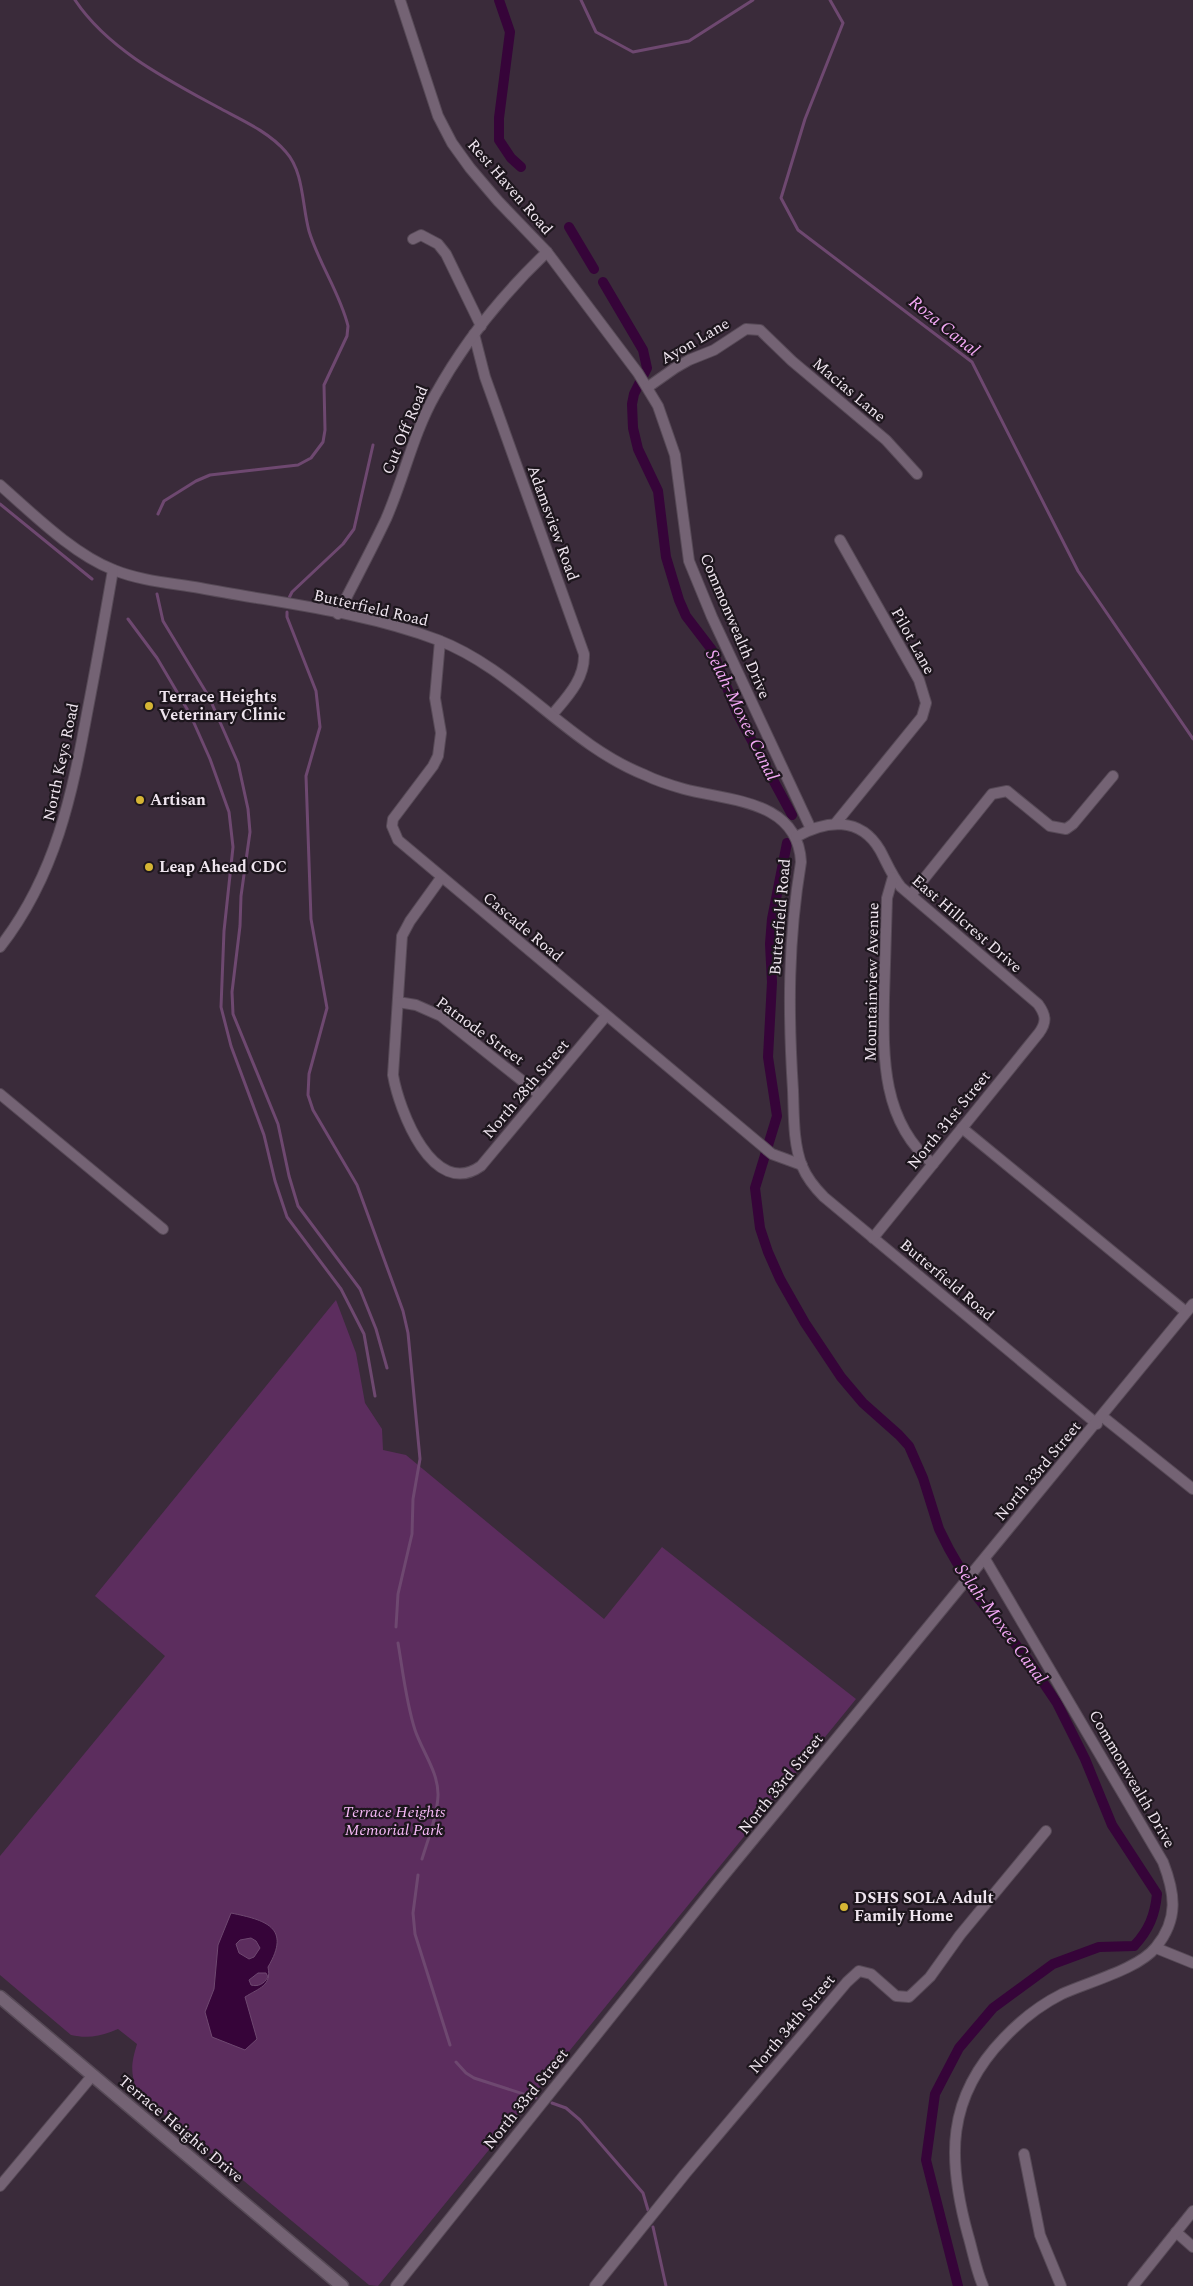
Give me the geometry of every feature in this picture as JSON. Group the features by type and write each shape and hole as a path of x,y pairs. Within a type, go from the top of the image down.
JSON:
{"main road":[{"name":"Terrace Heights Drive","path":"0,1997 342,2286"}],"street":[{"name":"Rest Haven Road","path":"400,0 438,116 452,143 492,194 546,252"},
{"path":"413,239 421,235 438,244 446,254 481,326"},
{"name":"Cut Off Road","path":"338,614 386,518 424,417 452,366 474,334 521,277 546,252"},
{"name":"Commonwealth Drive","path":"546,252 638,374 658,406 675,455 689,561 712,616 811,829"},
{"name":"Ayon Lane","path":"646,385 688,360 714,350 746,329 760,330"},
{"name":"Macias Lane","path":"760,330 792,361 886,440 917,474"},
{"name":"Adamsview Road","path":"474,334 488,386 584,654 583,670 578,680 552,715"},
{"name":"Butterfield Road","path":"0,485 78,549 113,570 147,579 400,627 440,641 483,664 580,738 622,765 660,782 758,806 780,818 796,837 800,849 801,862 790,942 790,1048 795,1128 802,1165 819,1191 873,1238 1100,1420 1193,1489"},
{"name":"Pilot Lane","path":"835,824 922,717 926,703 919,680 840,540"},
{"name":"North Keys Road","path":"0,947 26,910 44,875 61,830 73,790 113,570"},
{"name":"Cascade Road","path":"440,641 435,698 441,733 438,756 433,766 393,819 392,826 402,845 772,1154 802,1165"},
{"path":"911,895 992,794 1008,791 1050,826 1066,829 1073,824 1113,776"},
{"name":"East Hillcrest Drive","path":"796,837 821,825 835,824 860,830 872,839 893,877 911,895 1038,1004 1045,1020"},
{"name":"Mountainview Avenue","path":"893,877 887,898 884,1037 888,1092 904,1130 913,1144 933,1164"},
{"path":"398,1002 402,936 410,921 441,878"},
{"name":"Patnode Street","path":"398,1002 416,1005 440,1016 540,1095"},
{"name":"North 28th Street","path":"398,1002 393,1075 396,1094 403,1114 419,1142 441,1168 452,1174 465,1175 481,1166 606,1016"},
{"name":"North 31st Street","path":"873,1238 1039,1033 1045,1020"},
{"path":"0,1094 163,1229"},
{"path":"962,1128 1190,1308"},
{"name":"North 33rd Street","path":"396,2286 717,1884 1100,1420 1190,1308"},
{"name":"Commonwealth Drive","path":"983,2286 961,2211 954,2163 954,2138 966,2093 979,2069 995,2047 1036,2009 1060,1995 1138,1962 1156,1948 1167,1930 1172,1914 1174,1895 1163,1862 985,1559"},
{"name":"North 34th Street","path":"595,2286 685,2174 847,1982 859,1972 871,1974 896,1996 909,1997 930,1977 960,1935 1046,1831"},
{"path":"1156,1948 1193,1962"},
{"path":"0,2186 4,2173 92,2076"},
{"path":"1024,2154 1040,2235 1060,2286"},
{"path":"1133,2286 1193,2211"},
{"path":"1176,2232 1193,2247"}],"green space":[{"name":"Terrace Heights Memorial Park","path":"336,1300 356,1353 365,1403 382,1429 383,1450 406,1455 604,1619 662,1547 856,1699 378,2286 369,2285 138,2093 132,2068 137,2044 118,2029 95,2036 71,2035 0,1975 0,1856 165,1656 95,1596"}],"shaded area":[{"path":"231,1913 264,1923 276,1934 277,1943 275,1953 268,1967 269,1973 268,1978 263,1986 245,1997 257,2039 245,2050 212,2037 205,2012 214,1989 218,1945","holes":["251,1938 256,1941 260,1948 254,1957 249,1959 239,1953 236,1944 240,1940","258,1973 266,1973 268,1977 261,1984 251,1985 249,1980"]}],"waterway":[{"path":"75,0 105,35 123,50 182,88 256,128 280,145 286,152 292,160 299,179 313,243 340,302 348,326 347,336 324,385 325,430 323,442 311,458 298,465 210,475 196,481 164,501 158,514"},
{"name":"Selah-Moxee Canal","path":"499,0 510,32 499,118 499,140 511,158 521,167"},
{"name":"Roza Canal","path":"581,0 596,32 633,52 689,41 753,0"},
{"name":"Roza Canal","path":"830,0 843,23 805,119 781,198 798,230 972,362 1078,571 1193,739"},
{"name":"Selah-Moxee Canal","path":"569,227 594,269"},
{"name":"Selah-Moxee Canal","path":"603,282 643,350 647,368 634,394 632,404 633,428 638,449 658,491 666,557 679,600 686,616 712,650 737,713 792,815"},
{"path":"289,598 292,592 343,544 354,529 373,445"},
{"path":"0,504 92,579"},
{"path":"157,594 163,621 209,697 238,763 248,809 250,832 241,896 240,926 232,992 233,1014 278,1124 289,1176 298,1206 360,1289 376,1329 387,1368"},
{"path":"287,612 287,617 316,691 320,727 306,776 311,919 327,1008 309,1074 308,1095 313,1110 357,1185 403,1311 408,1333 420,1459 413,1499 412,1534 398,1594 396,1627"},
{"path":"128,619 157,658 190,714 210,759 229,812 233,847 224,931 221,1007 231,1046 264,1135 275,1181 287,1217 341,1289 364,1334 375,1396"},
{"name":"Selah-Moxee Canal","path":"787,843 772,919 770,944 772,982 768,1057 777,1116 755,1188 760,1228 768,1252 780,1279 805,1323 841,1377 863,1403 909,1446 923,1478 939,1529 949,1549 975,1594 1028,1660 1057,1703 1085,1759 1112,1825 1157,1894 1155,1909 1150,1922 1144,1934 1134,1946 1099,1947 1053,1964 993,2008 959,2048 935,2094 926,2160 958,2286"},
{"path":"398,1643 407,1698 415,1730 438,1787 436,1812 422,1859"},
{"path":"418,1875 413,1913 415,1934 450,2045"},
{"path":"456,2062 466,2073 474,2078 536,2098"},
{"path":"552,2103 566,2108 580,2120 643,2193 648,2210"},
{"path":"653,2227 666,2286"}],"place":[{"name":"Terrace Heights Veterinary Clinic","path":"149,706"},
{"name":"Artisan","path":"140,800"},
{"name":"Leap Ahead CDC","path":"149,867"},
{"name":"DSHS SOLA Adult Family Home","path":"844,1907"}]}
